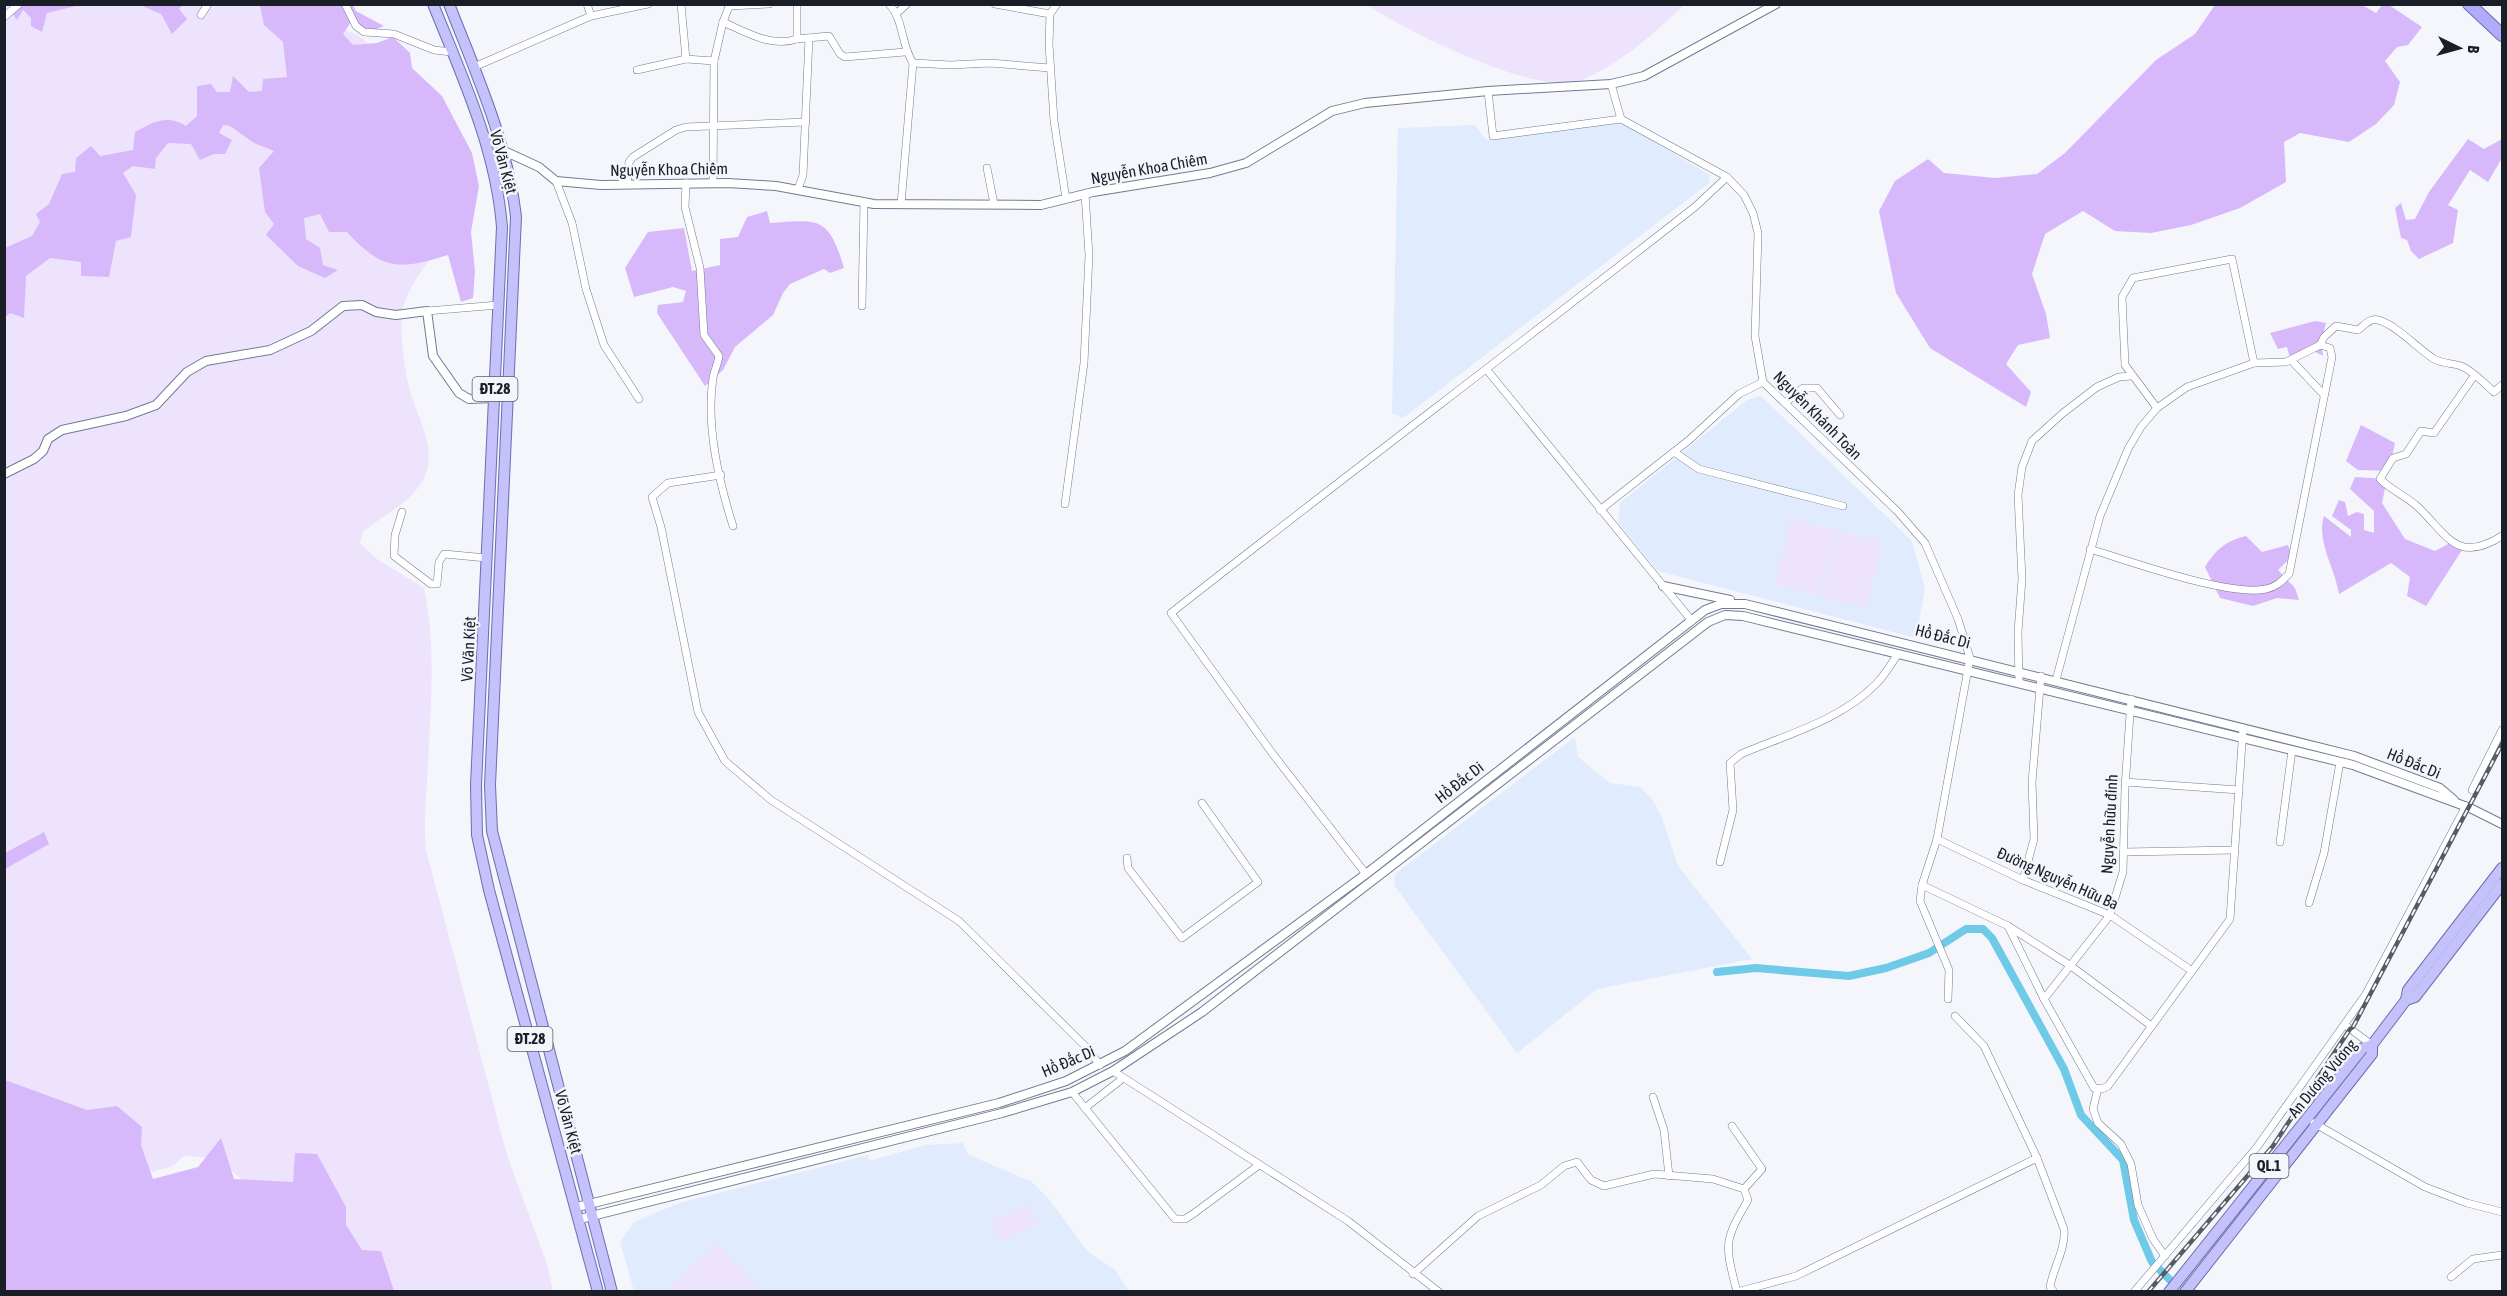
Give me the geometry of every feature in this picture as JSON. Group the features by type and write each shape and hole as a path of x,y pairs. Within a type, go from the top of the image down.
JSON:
{"highway":[{"path":"2469,4 2502,35"}],"main road":[{"name":"Võ Văn Kiệt","path":"433,4 488,154 496,180 502,226 476,785 477,835 489,890 577,1207 598,1292"},
{"name":"Võ Văn Kiệt","path":"449,4 474,67 502,150 513,188 516,217 490,785 492,831 506,893 591,1203 612,1292"},
{"path":"488,154 502,150"},
{"path":"494,398 509,399"},
{"path":"476,785 490,785"},
{"path":"2502,868 2408,990 2406,1000 2415,997 2502,884"},
{"name":"An Dương Vương","path":"2169,1292 2217,1241 2311,1122 2372,1054 2372,1045 2406,1000"},
{"name":"An Dương Vương","path":"2192,1289 2217,1241"}],"street":[{"path":"4,17 19,4"},
{"path":"201,15 208,4"},
{"path":"345,4 356,26 364,32 394,33 434,50 452,52"},
{"path":"587,4 591,16"},
{"path":"474,67 591,16 648,4"},
{"path":"681,4 686,60"},
{"path":"713,183 714,61 723,22 730,5 769,4"},
{"path":"797,4 797,39"},
{"path":"889,4 897,13 905,52 913,63 902,204"},
{"path":"897,13 907,4"},
{"path":"995,4 1050,14"},
{"path":"1057,4 1050,14 1050,68 1054,121 1066,199"},
{"name":"Nguyễn Khoa Chiêm","path":"556,181 627,184 713,183 798,189 864,202 902,204 1041,205 1085,194 1210,173 1246,163 1332,111 1365,103 1488,90 1611,84 1644,76 1776,4"},
{"path":"723,22 773,42 784,43 797,39 829,36 840,54 849,58 905,52"},
{"path":"798,189 803,175 809,38"},
{"path":"637,70 686,60 714,61"},
{"path":"913,63 951,66 990,63 1050,68"},
{"path":"1488,90 1493,136 1621,119 1611,84"},
{"name":"Nguyễn Khánh Toàn","path":"1621,119 1727,177 1744,195 1753,213 1758,233 1755,336 1763,382 1898,512 1925,543 1958,619 1970,658"},
{"path":"627,184 629,162 633,157 676,130 715,124 806,122"},
{"path":"502,150 539,167 556,181 572,223 586,290 604,345 639,399"},
{"path":"987,168 994,204"},
{"path":"1366,874 1272,753 1171,613 1393,439 1487,370 1696,206 1727,177"},
{"path":"686,183 685,207 700,268 704,335 719,356 713,377 711,419 733,526"},
{"path":"1065,504 1084,363 1089,263 1085,194"},
{"path":"862,306 864,202"},
{"path":"2157,408 2125,365 2122,306 2124,290 2138,276 2232,260 2254,363"},
{"path":"4,474 34,459 44,451 48,439 62,430 126,416 156,405 187,372 206,361 270,350 311,331 343,306 362,305 376,312 396,315 498,306"},
{"path":"427,311 433,356 459,393 469,399 494,398"},
{"path":"2056,680 2090,549 2104,507 2128,449 2157,408 2187,387 2254,363 2291,360 2320,345 2324,337 2336,326 2358,330 2369,321 2377,320 2397,329 2406,339 2444,364 2462,366 2494,392 2502,385"},
{"path":"2090,549 2238,589 2264,590 2278,585 2289,574 2332,357 2330,348 2320,345"},
{"path":"2291,360 2324,395"},
{"path":"1487,370 1692,621"},
{"path":"2019,683 2018,632 2022,579 2018,495 2022,467 2032,441 2063,413 2097,387 2119,377 2131,376"},
{"path":"2474,376 2434,433 2421,431 2406,453 2392,458 2380,479 2417,506 2444,536 2463,547 2476,549 2502,536"},
{"path":"1600,510 1674,452 1739,394 1763,382"},
{"path":"1785,403 1803,388 1817,388 1840,415"},
{"path":"1674,452 1699,469 1843,506"},
{"path":"721,475 668,483 652,497 661,527 698,712 725,761 771,800 959,921 1085,1046 1100,1065"},
{"path":"402,512 395,535 394,556 431,584 436,584 440,562 444,555 487,558"},
{"path":"1663,586 1745,604"},
{"path":"1721,604 1725,615"},
{"name":"Hồ Đắc Di","path":"577,1207 999,1103 1066,1081 1100,1065 1134,1045 1366,874 1668,638 1705,610 1721,604 1745,604 1970,658 2354,756 2402,772 2440,789 2463,805"},
{"name":"Hồ Đắc Di","path":"580,1219 1002,1113 1072,1092 1113,1071 1202,1012 1708,621 1725,615 1743,616 2340,762 2463,805"},
{"path":"1668,638 1675,647"},
{"path":"1719,862 1733,810 1730,762 1741,754 1820,721 1852,704 1877,683 1898,654"},
{"path":"1948,999 1950,975 1920,901 1922,885 1937,839 1970,658"},
{"path":"2023,880 2034,839 2032,782 2041,676"},
{"name":"Nguyễn hữu đính","path":"2044,999 2110,915 2123,872 2125,782 2131,699"},
{"path":"2008,926 2044,999 2094,1088 2108,1086 2150,1025 2230,919 2243,728"},
{"path":"1550,730 1556,739"},
{"path":"2472,790 2502,730"},
{"path":"2280,842 2292,750"},
{"path":"2308,903 2324,853 2340,762"},
{"path":"2125,782 2239,790"},
{"path":"1127,858 1128,868 1182,938 1258,882 1202,803"},
{"path":"2134,1292 2257,1147 2366,994 2398,937 2463,805 2502,824"},
{"name":"Đường Nguyễn Hữu Ba","path":"1937,839 2023,880 2110,915 2192,971"},
{"path":"2124,852 2235,850"},
{"path":"1922,885 2008,926 2071,966 2150,1025"},
{"path":"1955,1016 1984,1046 2037,1158 2064,1229 2064,1241 2052,1276 2053,1290"},
{"path":"2345,1025 2372,1045"},
{"path":"1113,1071 1122,1080 1348,1221 1413,1274 1439,1292"},
{"path":"1085,1108 1122,1080"},
{"path":"2098,1088 2093,1109 2098,1124 2121,1144 2131,1164 2138,1205 2152,1239 2163,1258"},
{"path":"1072,1092 1175,1219 1185,1219 1193,1214 1259,1165"},
{"path":"1653,1097 1664,1130 1669,1176"},
{"path":"2311,1122 2425,1187 2467,1203 2502,1212"},
{"path":"1732,1126 1762,1169 1744,1189"},
{"path":"1744,1189 1748,1200 1729,1232 1727,1243 1727,1254 1737,1292 1796,1276 2037,1158"},
{"path":"1413,1274 1478,1216 1541,1185 1564,1166 1577,1162 1591,1180 1604,1186 1654,1174 1713,1179 1744,1189"},
{"path":"2451,1276 2474,1259 2502,1255"}],"shaded area":[{"path":"4,5 275,5 356,34 381,53 430,259 409,291 401,320 407,380 425,432 429,455 428,466 417,489 405,501 363,532 360,543 377,559 424,588 428,609 432,675 425,817 426,850 507,1155 547,1264 553,1291 359,1291 225,1164 213,1158 184,1156 173,1166 152,1172 5,1088"},
{"path":"12,5 80,5 47,13 42,32 31,26 31,18 23,10 17,20 9,10"},
{"path":"140,5 182,5 179,9 187,19 172,34 161,14"},
{"path":"260,5 353,5 356,11 384,26 374,30 359,29 351,22 343,34 353,45 377,43 393,37 410,53 412,68 442,96 472,153 479,186 471,232 475,271 473,298 461,302 448,255 417,263 393,264 371,254 347,232 329,232 320,214 304,218 306,239 320,248 323,265 338,270 325,278 298,266 266,235 274,224 265,212 259,168 274,151 254,143 230,126 223,125 219,133 232,140 225,154 214,154 200,160 191,144 168,143 156,158 155,169 133,166 123,173 136,195 131,237 116,241 109,277 81,276 81,262 50,258 26,276 24,318 10,313 5,317 5,248 32,236 40,222 36,214 49,204 62,174 75,172 76,158 91,146 100,156 133,150 135,132 160,121 173,120 186,126 197,116 197,86 211,84 217,92 230,92 233,76 249,92 262,91 263,79 287,77 283,42 264,25"},
{"path":"1366,5 1684,5 1649,37 1610,66 1582,80 1561,83 1504,71 1472,59 1411,30"},
{"path":"2215,5 2362,5 2376,13 2382,5 2389,5 2422,27 2408,45 2397,47 2385,61 2400,82 2394,105 2376,124 2349,142 2300,133 2284,142 2286,182 2240,208 2191,225 2151,233 2115,231 2083,211 2045,234 2032,274 2046,314 2050,338 2018,345 2006,364 2031,392 2026,407 1930,348 1896,293 1879,211 1895,181 1928,159 1944,173 1995,178 2037,174 2065,153 2156,60 2195,34"},
{"path":"1621,122 1710,175 1709,183 1403,418 1392,413 1398,128 1474,125 1487,140"},
{"path":"2468,139 2484,149 2502,139 2502,158 2488,182 2470,170 2448,205 2458,210 2453,243 2419,259 2411,251 2407,240 2401,238 2395,208 2401,203 2406,220 2415,219 2429,192"},
{"path":"767,211 770,223 811,222 827,230 839,251 844,268 830,273 824,269 790,284 783,293 773,315 735,347 723,370 705,386 657,313 658,305 683,302 686,291 673,287 634,297 625,268 648,232 684,228 692,271 720,265 720,239 738,237 747,217"},
{"path":"2315,321 2326,323 2321,342 2323,356 2314,351 2300,356 2289,355 2287,347 2278,349 2270,333"},
{"path":"1761,396 1912,541 1925,589 1916,638 1658,571 1618,522 1620,503 1747,400"},
{"path":"2361,425 2395,443 2389,471 2358,470 2346,461"},
{"path":"2355,477 2387,479 2382,503 2405,539 2435,551 2450,543 2462,550 2426,606 2407,596 2410,577 2391,563 2339,594 2322,535 2324,516 2351,537 2351,530 2332,516 2339,500 2345,502 2348,516 2357,512 2364,514 2364,530 2374,533 2374,511 2350,489"},
{"path":"1791,519 1836,530 1819,596 1774,584"},
{"path":"1837,531 1882,542 1866,608 1821,597"},
{"path":"2246,536 2262,552 2288,545 2292,556 2278,570 2295,588 2299,600 2277,598 2253,606 2220,598 2205,567 2222,547"},
{"path":"1575,737 1578,757 1610,783 1640,787 1652,799 1661,815 1678,866 1752,959 1597,989 1517,1053 1394,885 1395,874"},
{"path":"44,832 49,844 5,869 5,853"},
{"path":"5,1080 87,1110 117,1106 142,1127 141,1145 153,1179 198,1167 221,1138 234,1179 293,1182 295,1153 317,1154 346,1207 346,1225 362,1250 381,1251 394,1291 5,1291"},
{"path":"963,1143 969,1155 1032,1182 1049,1199 1087,1251 1115,1270 1129,1291 634,1291 620,1242 634,1222 679,1203 868,1155 869,1161 925,1145"},
{"path":"1031,1204 1039,1224 999,1240 991,1219"},
{"path":"716,1243 757,1287 753,1291 707,1291 687,1270"},
{"path":"687,1271 706,1291 665,1291"}],"waterway":[{"path":"1717,972 1756,968 1849,976 1886,968 1929,953 1966,929 1983,929 1992,938 2064,1069 2081,1115 2123,1160 2134,1220 2152,1262 2170,1280"}],"railway":[{"path":"2148,1292 2273,1146 2353,1027 2502,744"}]}
